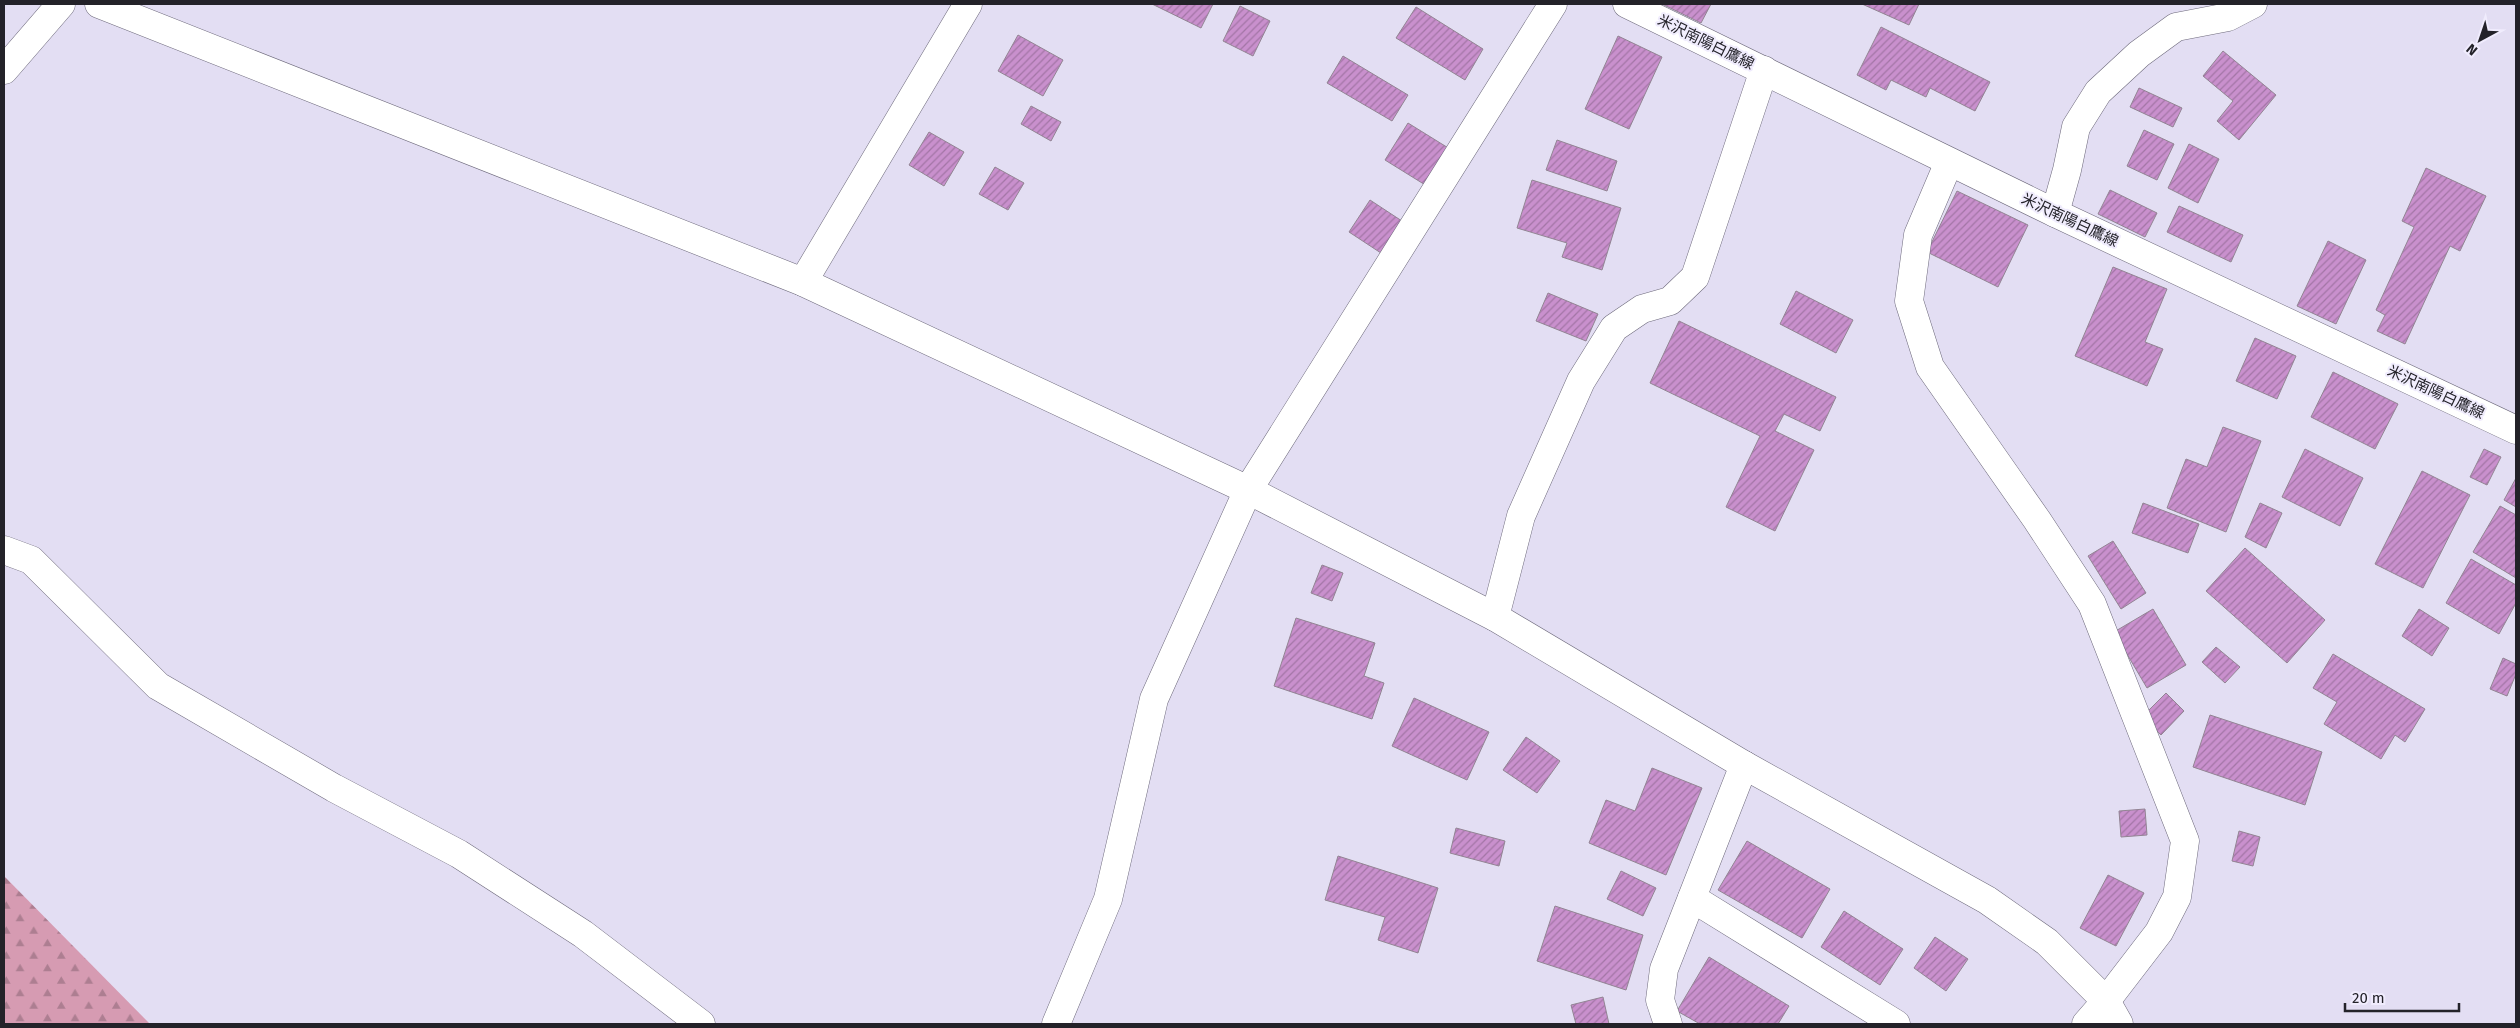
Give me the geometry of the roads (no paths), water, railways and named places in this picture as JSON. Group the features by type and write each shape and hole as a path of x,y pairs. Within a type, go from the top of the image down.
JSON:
{"street":[{"path":"4,70 62,4"},
{"path":"99,4 804,282 1248,490 1495,617 1744,765 1987,900 2047,942 2113,1013"},
{"path":"804,282 968,4"},
{"path":"1056,1024 1108,899 1154,699 1248,490 1553,4"},
{"name":"米沢南陽白鷹線","path":"1626,4 2055,213 2516,430"},
{"path":"2055,213 2076,127 2098,92 2139,54 2176,26 2228,17 2253,4"},
{"path":"1495,617 1522,516 1581,381 1614,328 1642,310 1670,301 1695,277 1764,70"},
{"path":"1949,162 1918,235 1909,301 1930,367 2037,520 2092,604 2185,841 2177,896 2159,932 2113,1013 2086,1024"},
{"path":"4,550 31,560 158,686 334,788 459,854 584,934 701,1024"},
{"path":"1668,1024 1660,1000 1664,969 1744,765"},
{"path":"1692,898 1896,1024"}]}
